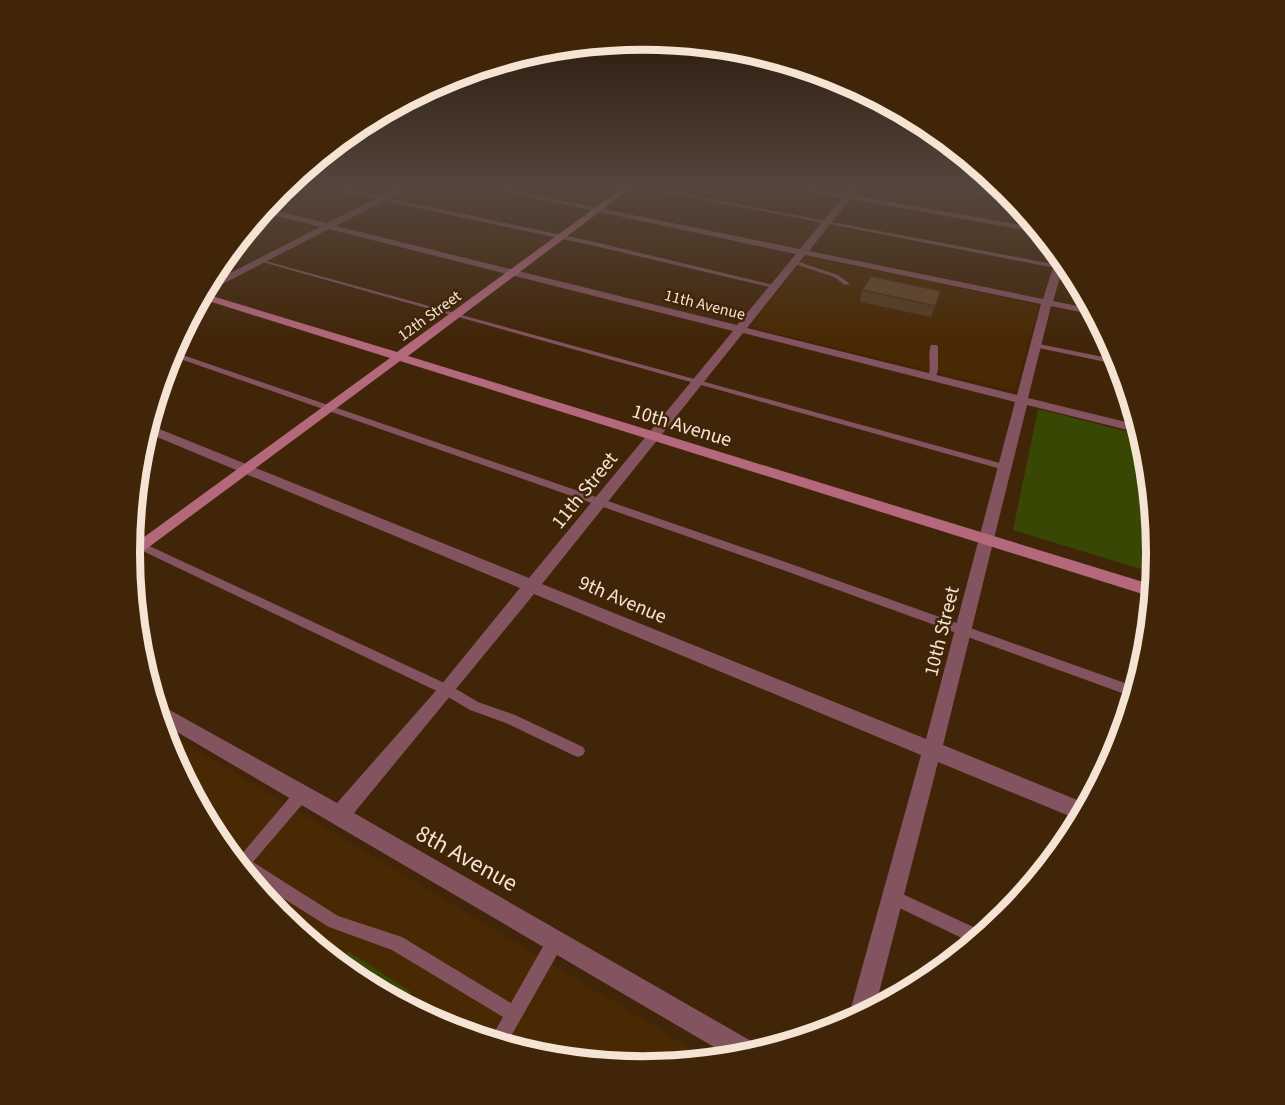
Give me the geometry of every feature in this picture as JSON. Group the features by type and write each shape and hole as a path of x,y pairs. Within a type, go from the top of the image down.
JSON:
{"street":[{"path":"216,286 308,238"},
{"name":"11th Avenue","path":"375,238 1129,426"},
{"name":"12th Street","path":"140,541 246,469 559,238"},
{"path":"715,238 798,257 1083,310"},
{"name":"11th Street","path":"338,817 447,690 814,238"},
{"name":"10th Street","path":"864,1004 894,898 1047,302 1061,272"},
{"name":"10th Avenue","path":"210,297 1144,588"},
{"name":"9th Avenue","path":"155,432 533,584 1075,809"},
{"name":"8th Avenue","path":"167,717 556,940 737,1047"}],"lane":[{"path":"562,238 774,286"},
{"path":"912,238 1054,263"},
{"path":"798,257 847,284"},
{"path":"264,261 1004,467"},
{"path":"1037,345 1107,360"},
{"path":"932,377 935,370 932,354 934,347"},
{"path":"180,356 1126,689"},
{"path":"140,546 447,690 474,706 510,719 578,751"},
{"path":"244,860 301,795"},
{"path":"256,875 334,922 396,943 513,1014"},
{"path":"894,898 970,934"},
{"path":"502,1035 556,940"}],"shaded area":[{"path":"806,256 1039,305 1014,391 751,327"},
{"path":"175,737 697,1052 642,1056 544,1046 481,1029 420,1004 391,988 336,952 311,931 264,884 243,859 207,804 191,775"}],"green space":[{"path":"1038,409 1131,432 1141,487 1146,552 1145,570 1013,530"},
{"path":"348,951 411,992 406,996 344,958"}],"building":[{"path":"871,276 941,291 935,306 862,290"},
{"path":"521,1036 531,1043 519,1040"}]}
